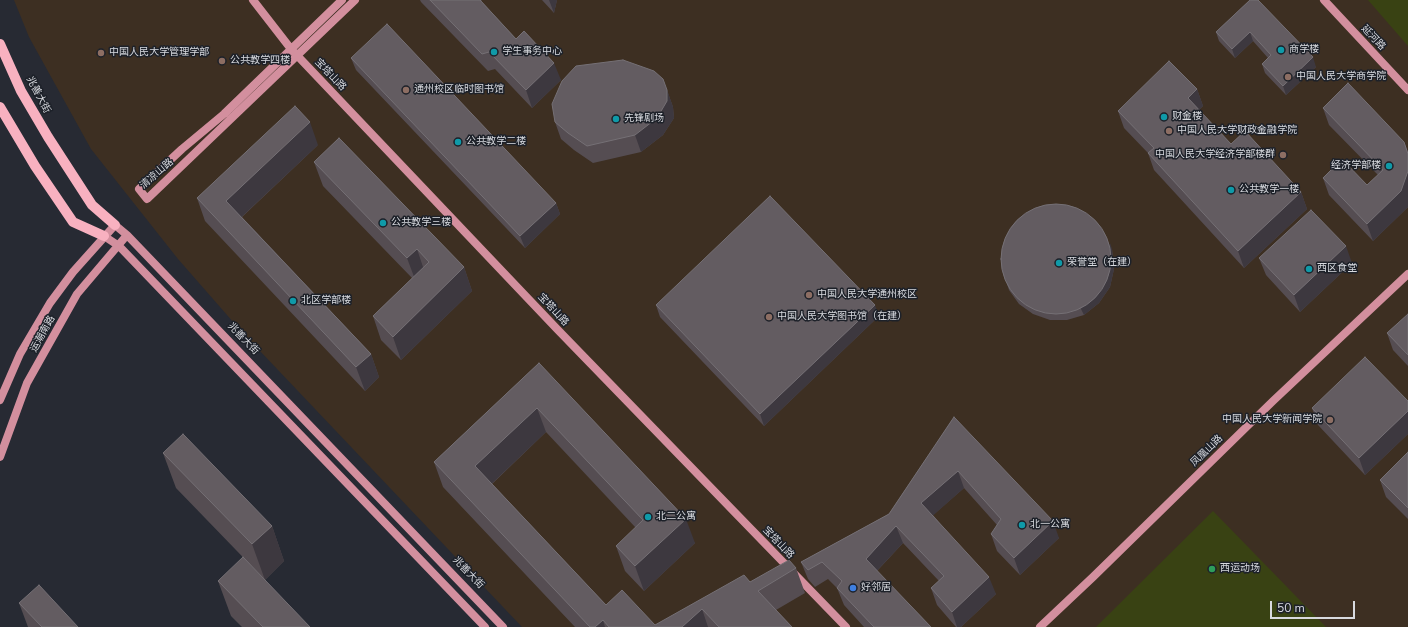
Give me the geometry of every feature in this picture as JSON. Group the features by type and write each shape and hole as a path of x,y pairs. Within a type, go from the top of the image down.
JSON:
{"main road":[{"name":"兆善大街","path":"0,44 21,91 48,137 92,205 115,225"},
{"path":"0,107 35,166 73,222 104,236"}],"street":[{"name":"宝塔山路","path":"254,0 294,52 558,329 846,627"},
{"name":"清凉山路","path":"342,0 294,52 147,199 139,189 182,149 224,114 294,52 355,0"},
{"name":"延河路","path":"1324,0 1408,90"},
{"name":"兆善大街","path":"115,225 127,235 503,627"},
{"name":"运潮南路","path":"0,400 20,354 50,303 73,272 115,225"},
{"name":"运潮南路","path":"0,457 26,383 77,294 127,235"},
{"path":"104,236 119,246 485,627"},
{"name":"凤凰山路","path":"1040,627 1273,401 1408,274"}],"shaded area":[{"name":"中国人民大学通州校区","path":"14,0 1408,0 1408,627 522,627 241,331 178,259 91,149 29,37"}],"green space":[{"path":"1368,0 1408,0 1408,46"},
{"name":"西运动场","path":"1213,511 1326,627 1096,627"}],"building":[{"name":"学生事务中心","path":"430,0 480,0 516,39 524,31 554,63 526,90 489,52 482,54"},
{"name":"商学楼","path":"1250,0 1258,0 1313,57 1283,86 1262,64 1271,55 1250,32 1232,49 1216,32"},
{"name":"公共教学二楼","path":"387,24 556,203 520,236 351,58"},
{"name":"先锋剧场","path":"623,60 654,71 663,79 667,90 667,101 657,118 635,135 587,146 555,122 552,104 562,81 576,66"},
{"path":"1169,61 1197,89 1188,98 1231,144 1245,131 1301,192 1238,251 1148,153 1154,148 1118,111"},
{"name":"经济学部楼","path":"1348,83 1404,142 1408,154 1408,171 1401,191 1367,224 1323,178 1342,159 1367,185 1383,170 1323,108"},
{"path":"295,106 310,122 226,201 371,354 356,367 197,198"},
{"path":"339,138 464,267 393,337 373,316 429,262 417,249 407,258 314,162"},
{"name":"中国人民大学图书馆（在建）","path":"770,196 875,305 760,414 656,305"},
{"name":"荣誉堂（在建）","path":"1056,204 1077,208 1087,213 1095,220 1102,228 1107,238 1111,259 1107,280 1102,290 1095,298 1087,305 1077,310 1056,314 1035,310 1025,305 1017,298 1010,290 1005,280 1001,259 1005,238 1010,228 1017,220 1025,213 1035,208"},
{"path":"1311,210 1346,246 1294,295 1259,258"},
{"path":"1408,314 1408,355 1387,333"},
{"path":"1365,357 1408,401 1408,411 1359,458 1312,408"},
{"path":"539,363 686,519 635,566 616,546 643,520 537,408 475,466 606,605 622,590 655,625 744,575 750,582 789,560 796,568 758,591 792,627 719,627 702,609 682,627 609,627 603,620 595,627 590,627 434,462"},
{"name":"北一公寓","path":"954,417 1053,521 1014,558 991,534 1001,519 958,471 921,503 989,577 952,612 931,588 944,576 896,526 866,559 931,627 874,627 837,588 842,581 822,562 808,570 801,562 889,514"},
{"path":"183,434 272,526 252,544 163,453"},
{"path":"1408,452 1408,508 1380,480"},
{"path":"243,557 310,627 263,627 218,581"},
{"path":"39,585 78,627 42,627 19,603"}],"place":[{"name":"商学楼","path":"1281,50"},
{"name":"学生事务中心","path":"494,52"},
{"name":"中国人民大学管理学部","path":"101,53"},
{"name":"公共教学四楼","path":"222,61"},
{"name":"中国人民大学商学院","path":"1288,77"},
{"name":"通州校区临时图书馆","path":"406,90"},
{"name":"财金楼","path":"1164,117"},
{"name":"先锋剧场","path":"616,119"},
{"name":"中国人民大学财政金融学院","path":"1169,131"},
{"name":"公共教学二楼","path":"458,142"},
{"name":"中国人民大学经济学部楼群","path":"1283,155"},
{"name":"经济学部楼","path":"1389,166"},
{"name":"公共教学一楼","path":"1231,190"},
{"name":"公共教学三楼","path":"383,223"},
{"name":"荣誉堂（在建）","path":"1059,263"},
{"name":"西区食堂","path":"1309,269"},
{"name":"中国人民大学通州校区","path":"809,295"},
{"name":"北区学部楼","path":"293,301"},
{"name":"中国人民大学图书馆（在建）","path":"769,317"},
{"name":"中国人民大学新闻学院","path":"1330,420"},
{"name":"北二公寓","path":"648,517"},
{"name":"北一公寓","path":"1022,525"},
{"name":"西运动场","path":"1212,569"},
{"name":"好邻居","path":"853,588"}]}
